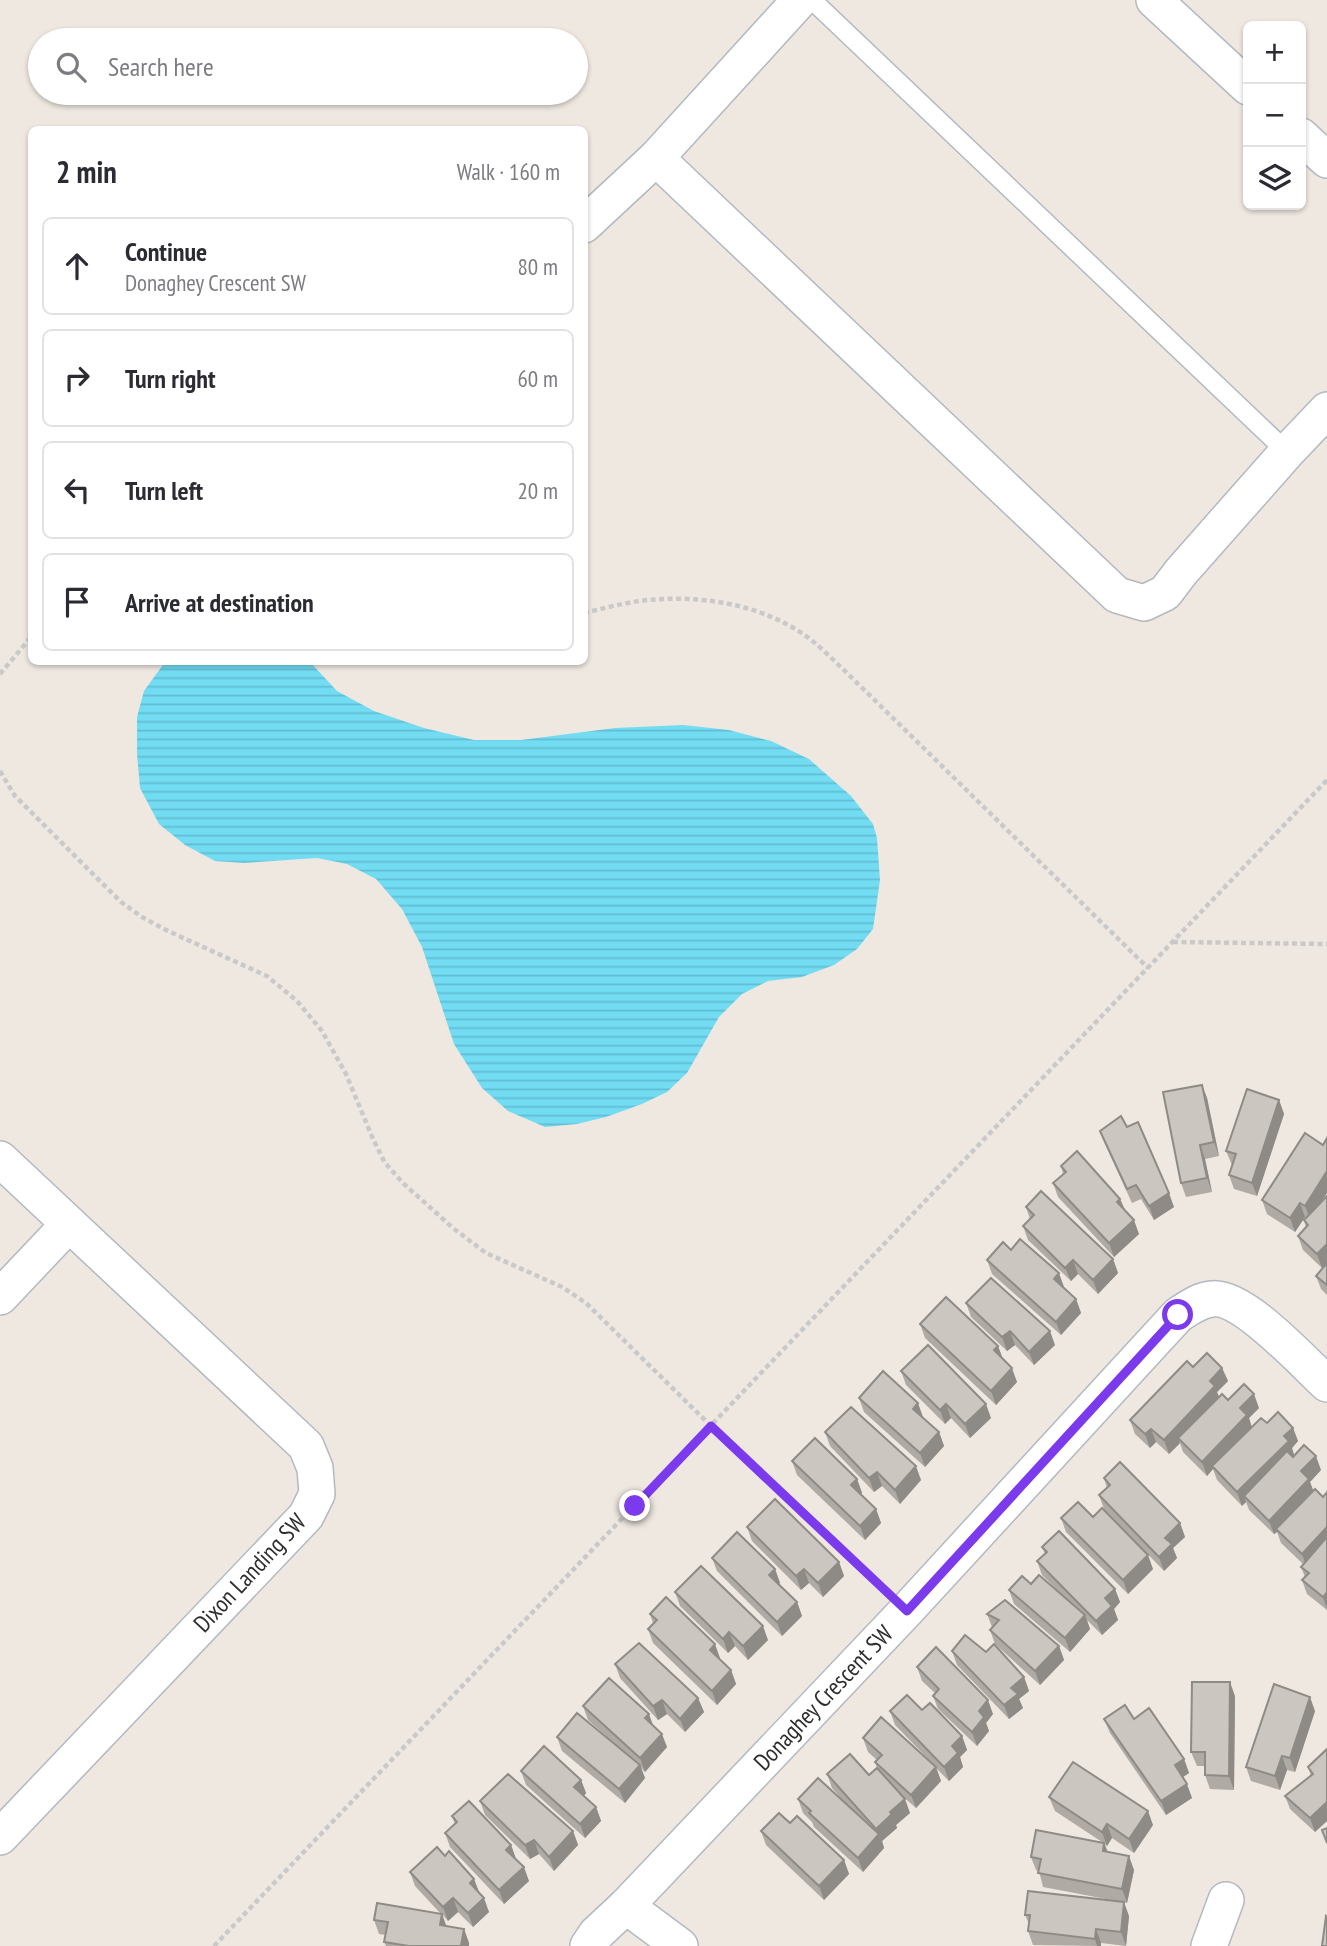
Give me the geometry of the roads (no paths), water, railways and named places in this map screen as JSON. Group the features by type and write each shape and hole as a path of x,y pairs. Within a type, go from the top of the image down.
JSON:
{"street":[{"path":"588,221 656,158 800,0"},
{"path":"1154,0 1245,84"},
{"path":"1306,141 1327,160"},
{"path":"656,158 1117,595 1144,603 1165,593 1287,452 1327,410"},
{"name":"Dixon Landing SW","path":"0,1159 306,1446 315,1468 317,1494 306,1516 0,1837"},
{"path":"0,1297 69,1224"},
{"name":"Donaghey Crescent SW","path":"588,1946 596,1934 626,1906 907,1611 1178,1315 1196,1303 1214,1298 1234,1303 1252,1315 1327,1384"},
{"path":"1209,1946 1226,1900"},
{"path":"626,1906 680,1946"}],"lane":[{"path":"812,0 1287,452"}],"water":[{"path":"163,665 313,665 337,691 374,711 424,728 474,740 521,740 615,728 683,725 729,730 771,741 809,759 851,796 873,824 877,838 880,880 873,929 857,949 834,965 802,977 768,981 742,994 719,1017 687,1073 667,1092 606,1117 577,1124 545,1127 508,1111 482,1088 454,1044 422,947 402,909 376,879 347,864 317,858 244,863 215,861 185,845 159,824 140,788 137,717 144,691"}]}
